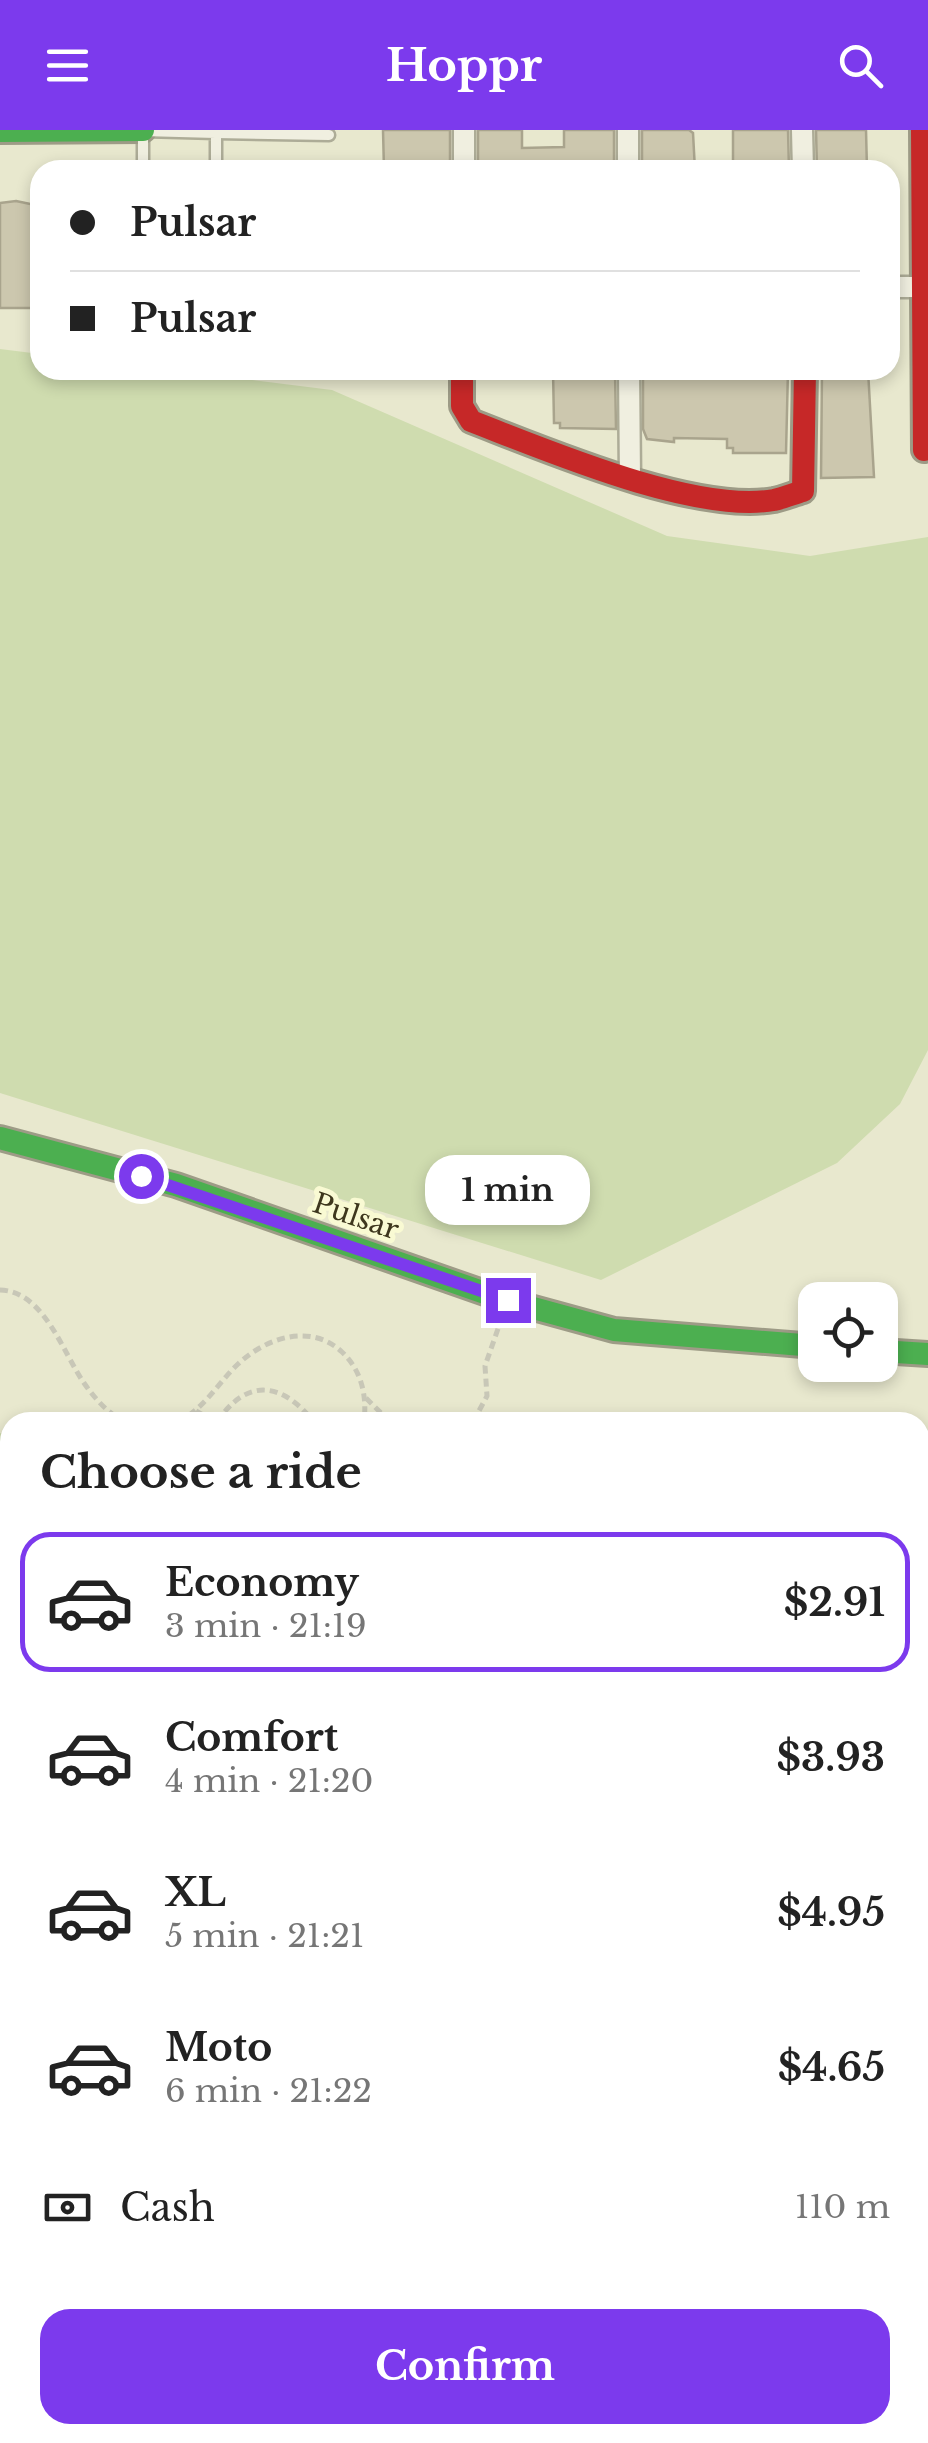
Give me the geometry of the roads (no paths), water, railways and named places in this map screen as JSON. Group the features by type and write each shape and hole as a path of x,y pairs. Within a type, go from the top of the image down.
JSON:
{"street":[{"path":"464,130 464,160"},
{"path":"628,130 628,160"},
{"path":"802,130 803,160"},
{"path":"922,130 924,450"},
{"path":"0,131 144,131"},
{"path":"462,380 462,406 472,422 630,479 716,499 788,499 803,490 805,380"},
{"path":"629,380 630,479"},
{"name":"Pulsar","path":"0,1138 176,1185 508,1300 614,1330 798,1345"},
{"path":"898,1352 928,1354"}],"lane":[{"path":"143,160 144,131 329,136"},
{"path":"216,132 216,160"}]}
